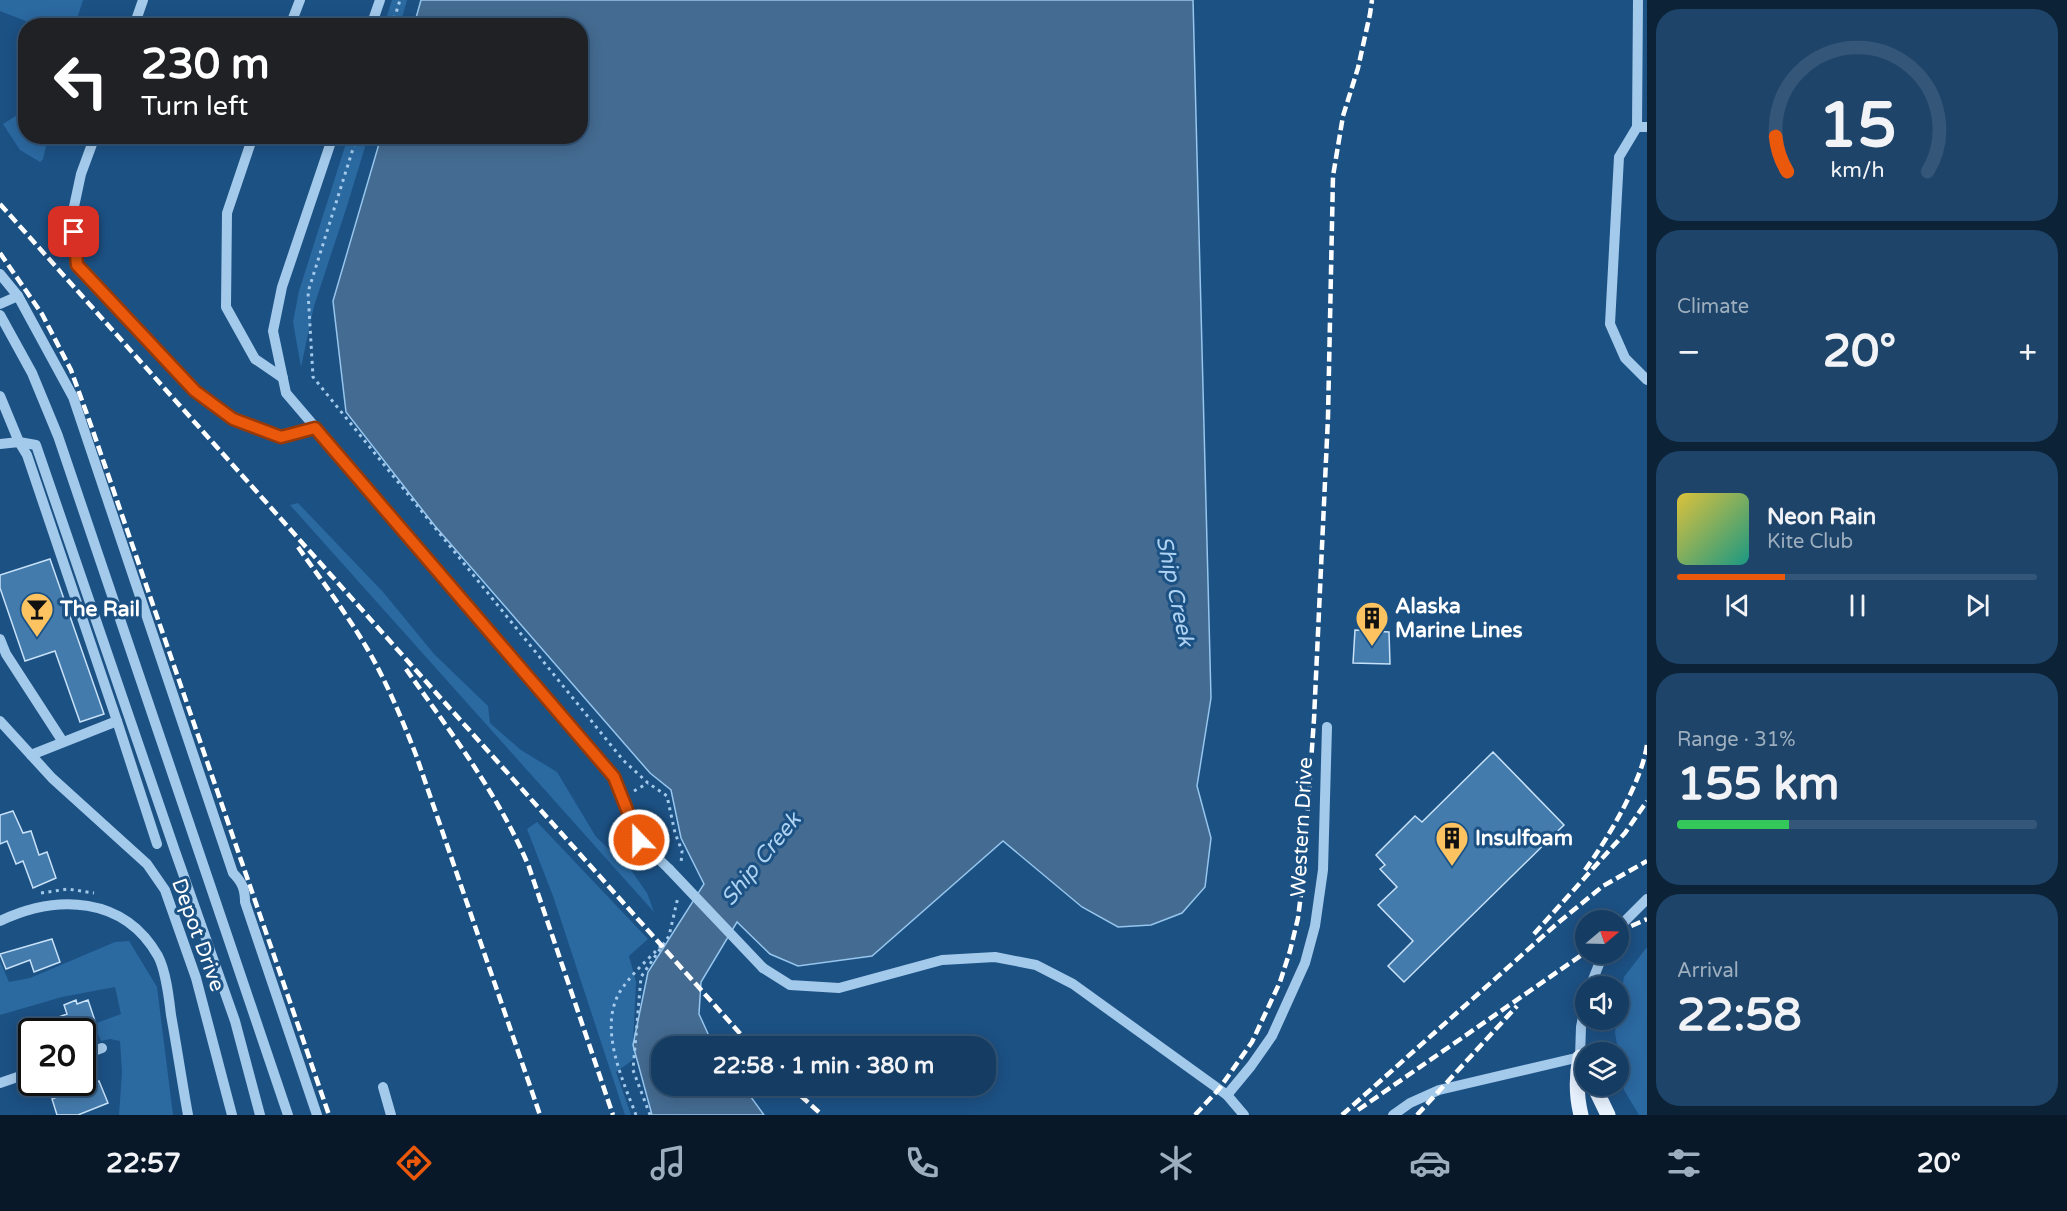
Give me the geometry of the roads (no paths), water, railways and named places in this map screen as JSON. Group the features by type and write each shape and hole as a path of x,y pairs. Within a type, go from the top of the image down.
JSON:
{"main road":[{"path":"1577,1096 1581,1115"},
{"path":"1599,1096 1608,1115"}],"street":[{"path":"137,18 143,0"},
{"path":"293,18 300,0"},
{"path":"374,18 380,0"},
{"path":"1638,0 1642,127 1619,157 1610,324 1625,358 1647,380"},
{"path":"92,144 81,174 72,216 77,265 195,391 233,419 281,437 315,428"},
{"path":"250,144 227,213 226,307 255,360 283,378"},
{"path":"330,144 282,286 273,331 286,393 614,777 639,840 762,968 790,985 839,988 942,960 995,957 1036,965 1073,984 1227,1095 1245,1115"},
{"path":"0,274 18,296 73,396 232,873 241,880 245,902 317,1115"},
{"path":"0,304 18,296"},
{"path":"0,315 32,373 58,436 288,1115"},
{"path":"0,396 19,442 27,455 157,844"},
{"path":"0,444 19,442 36,445 235,1021 260,1115"},
{"path":"0,639 6,654 63,742"},
{"name":"Depot Drive","path":"0,721 52,778 147,864 165,890 196,978 232,1115"},
{"path":"31,755 117,721"},
{"name":"Western Drive","path":"1227,1095 1272,1036 1305,963 1315,926 1323,870 1327,727"},
{"path":"1629,917 1647,899"},
{"path":"0,921 45,905 78,904 105,910 130,923 159,958 167,989 188,1115"},
{"path":"96,1050 102,1048"},
{"path":"1393,1115 1410,1103 1439,1090 1575,1064"},
{"path":"0,1083 18,1077"},
{"path":"383,1087 391,1115"}],"water":[{"name":"Ship Creek","path":"421,0 1193,0 1211,698 1197,786 1211,838 1205,887 1182,913 1151,925 1118,927 1082,907 1003,841 872,956 798,966 770,954 737,922 701,982 699,1014 709,1036 651,1036 651,1096 750,1096 764,1115 652,1115 633,1045 648,972 704,884 681,838 671,790 650,773 435,526 346,412 333,301 379,144 588,144 588,18 416,18"}],"railway":[{"path":"1195,1115 1219,1089 1252,1042 1280,982 1298,918 1314,719 1328,417 1333,176 1343,116 1358,68 1372,0"},
{"path":"0,204 742,1036"},
{"path":"0,253 42,314 71,370 329,1115"},
{"path":"298,547 368,650 400,715 416,755 540,1115"},
{"path":"406,669 473,765 517,840 529,867 613,1115"},
{"path":"1585,870 1631,792 1639,775 1647,744"},
{"path":"1534,934 1625,833 1647,801"},
{"path":"1342,1115 1559,922 1603,886 1647,861"},
{"path":"1629,927 1647,919"},
{"path":"1358,1110 1575,960"},
{"path":"1417,1115 1517,1006"},
{"path":"801,1096 822,1115"}],"place":[{"name":"The Rail","path":"37,638"},
{"name":"Alaska Marine Lines","path":"1372,647"},
{"name":"Insulfoam","path":"1452,867"}]}
